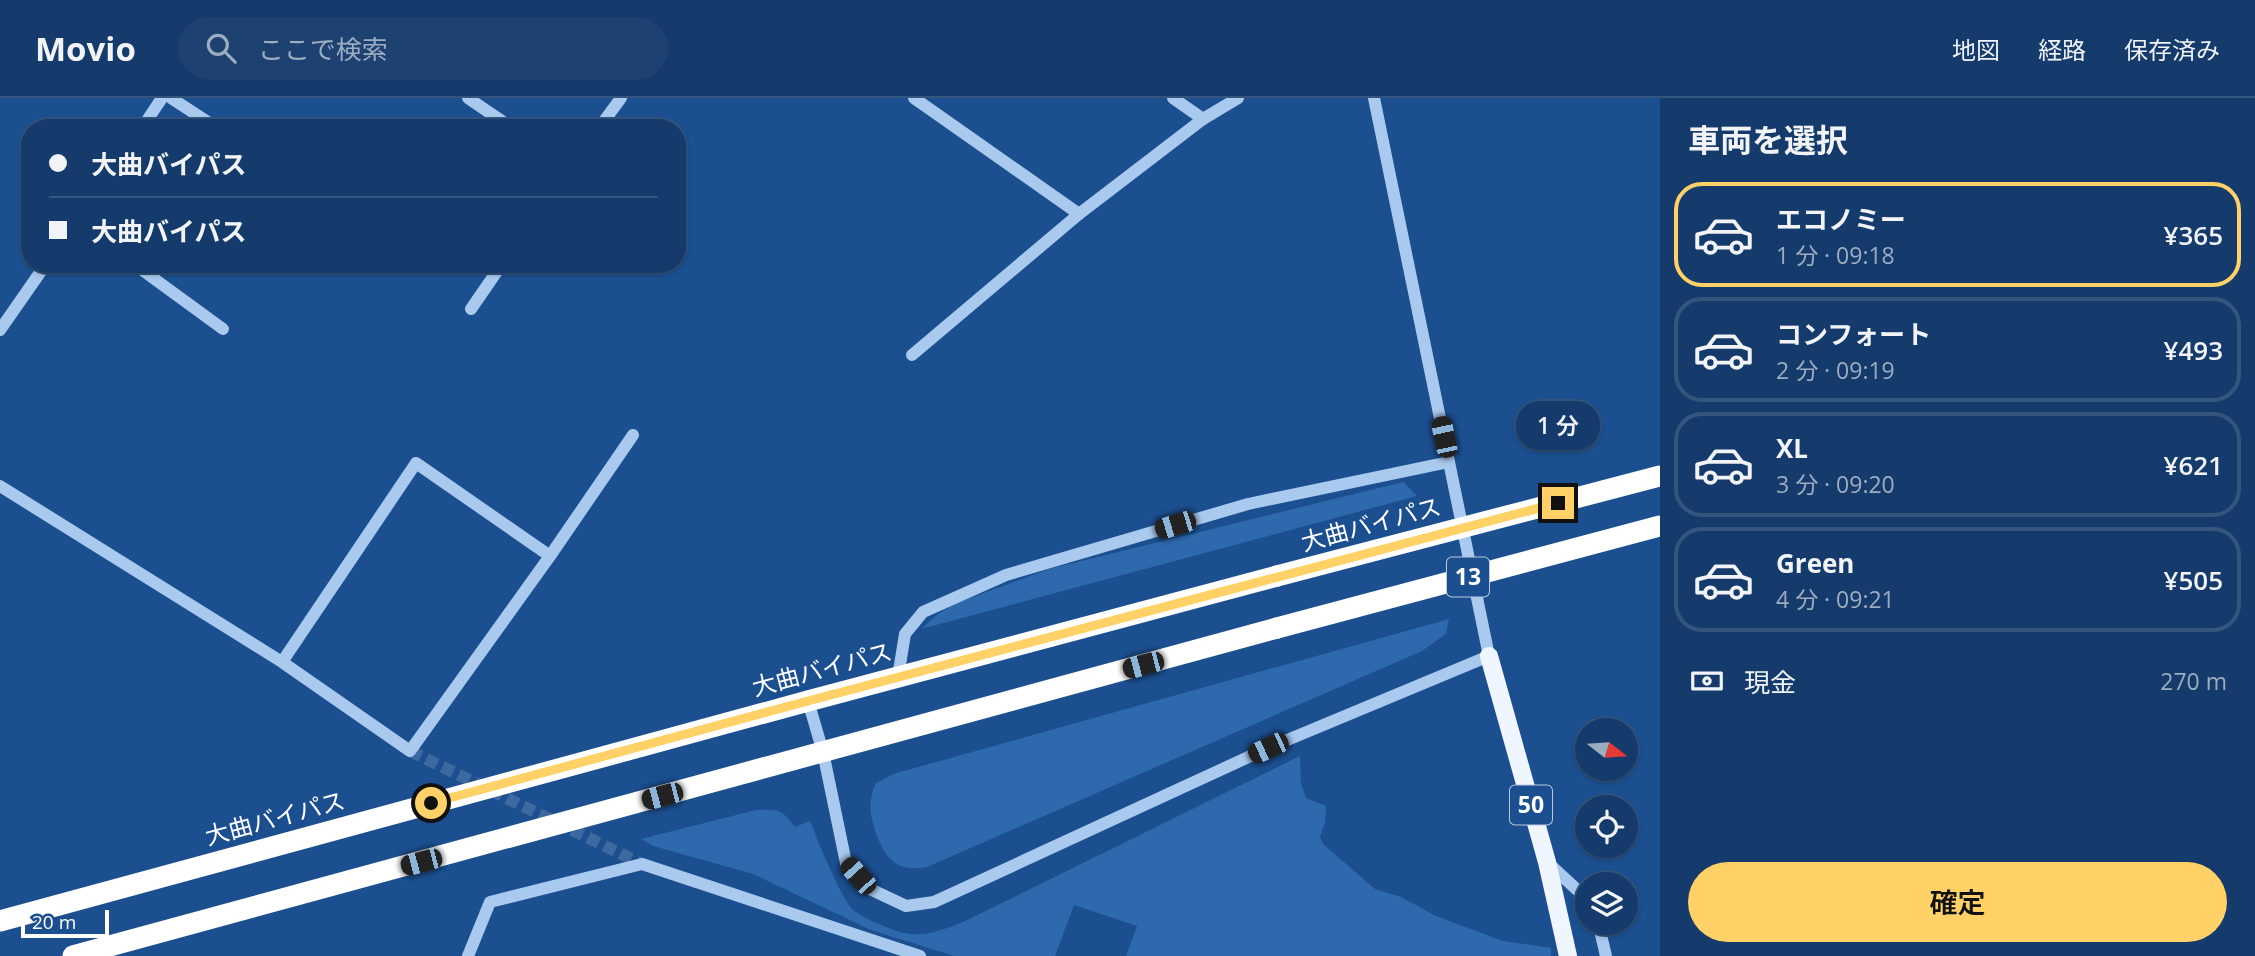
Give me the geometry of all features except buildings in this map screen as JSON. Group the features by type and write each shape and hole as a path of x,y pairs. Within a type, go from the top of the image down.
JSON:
{"highway":[{"name":"大曲バイパス","path":"0,921 808,701 1660,476"},
{"name":"13","path":"72,956 1660,526"}],"main road":[{"name":"50","path":"1489,656 1547,862 1568,956"}],"street":[{"path":"148,119 162,98"},
{"path":"172,98 204,119"},
{"path":"468,98 499,119"},
{"path":"606,119 621,98"},
{"path":"914,98 1079,214"},
{"path":"1174,98 1203,119"},
{"path":"912,355 1079,214 1203,119 1238,98"},
{"path":"808,701 823,752 846,863 870,890 906,906 946,896 1268,748 1489,656 1374,98"},
{"path":"0,330 40,273"},
{"path":"146,273 223,329"},
{"path":"471,309 496,273"},
{"path":"0,486 282,662 410,751 634,435"},
{"path":"898,677 905,634 922,612 1006,575 1248,504 1449,462"},
{"path":"282,662 416,463 550,555"},
{"path":"1547,862 1575,888"},
{"path":"468,956 490,902 642,864 920,956"},
{"path":"1601,935 1606,956"}],"shaded area":[{"path":"1403,482 1417,496 921,629 954,604 1049,569"},
{"path":"1449,619 1446,634 1422,651 927,867 909,868 895,863 885,853 877,836 871,816 871,797 876,783 893,774"},
{"path":"1300,756 1301,784 1306,798 1326,806 1325,823 1320,837 1323,844 1375,889 1401,897 1436,916 1503,941 1551,948 1551,956 1126,956 1137,926 1074,905 1055,956 954,956 871,930 753,874 653,846 641,839 756,810 779,811 795,827 810,821 836,881 853,910 900,932 929,933 961,923"}],"tunnel":[{"path":"410,751 642,864"}],"route":[{"path":"431,803 1558,503"}]}
